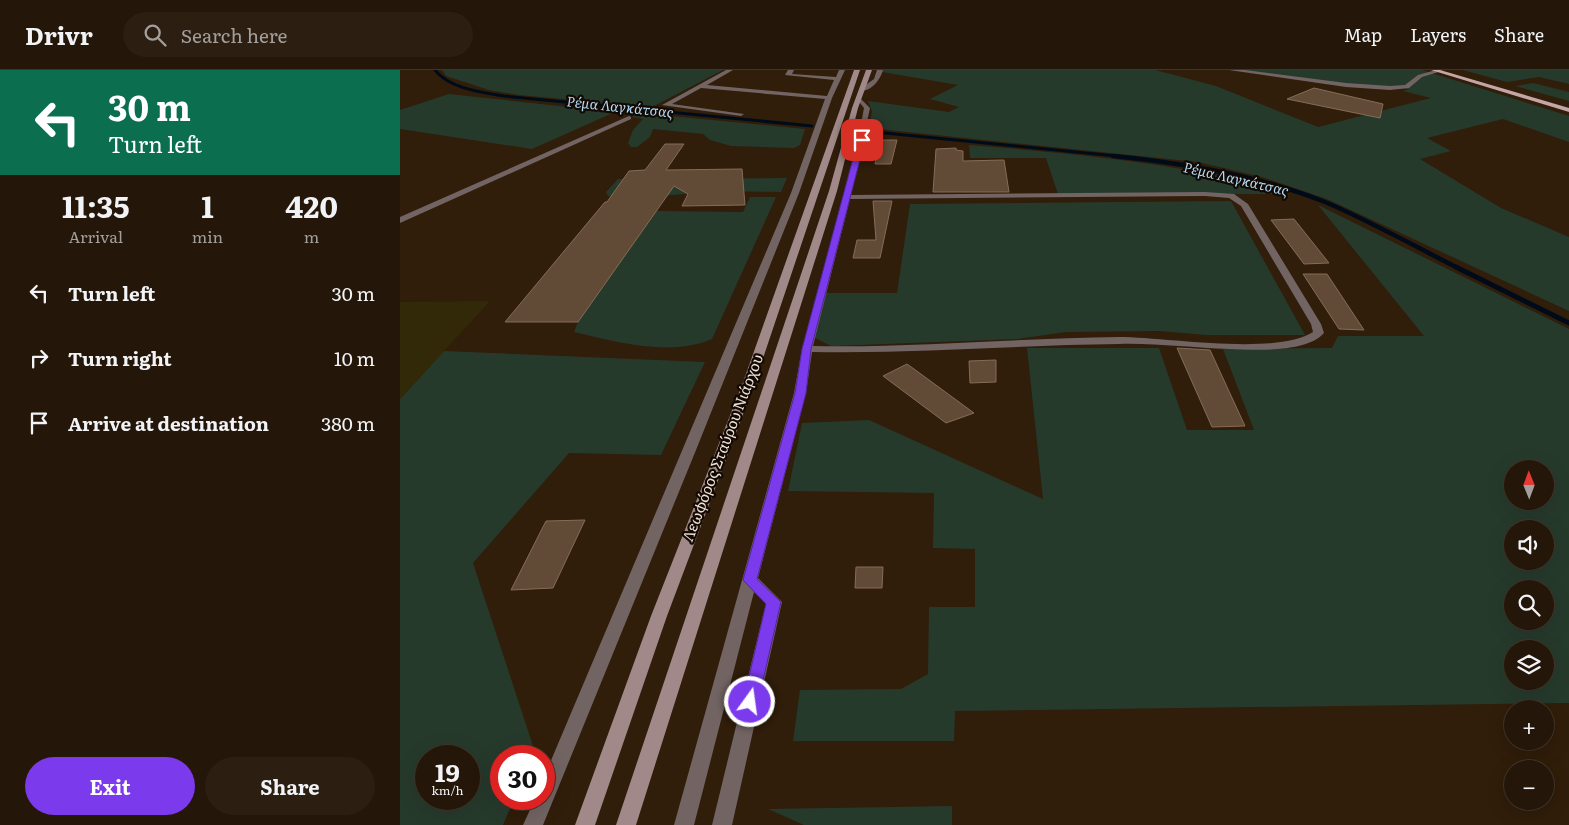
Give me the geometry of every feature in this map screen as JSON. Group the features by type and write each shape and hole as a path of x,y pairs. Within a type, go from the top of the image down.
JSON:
{"main road":[{"name":"Λεωφόρος Σταύρου Νιάρχου","path":"585,825 659,616 748,385 857,70"},
{"name":"Λεωφόρος Σταύρου Νιάρχου","path":"626,825 833,191 860,94 870,70"},
{"path":"1450,70 1569,105"},
{"path":"1437,71 1569,110"}],"street":[{"path":"730,70 664,105 740,114"},
{"path":"791,70 788,75 838,79"},
{"path":"555,772 794,194 829,98 842,70"},
{"path":"684,825 800,393 807,349 862,140 867,108 860,94 876,80 880,70"},
{"path":"1232,70 1346,85 1390,88 1407,87 1420,76 1437,71"},
{"path":"700,86 829,98"},
{"path":"400,220 629,118"},
{"path":"807,349 1074,341 1144,341 1190,345 1282,345 1311,340 1319,333 1316,324 1244,204 1231,196 1198,194 846,197"},
{"path":"722,825 774,602 750,580"},
{"path":"533,825 539,810"}],"green space":[{"path":"442,70 723,70 652,107 519,95 489,90 446,76"},
{"path":"883,70 1155,70 1216,86 1318,127 1431,98 1403,91 1409,89 1346,84 1240,70 1422,70 1569,116 1569,142 1503,119 1427,138 1451,151 1420,159 1501,208 1569,237 1569,311 1327,199 1262,177 1198,162 869,128 872,111 868,101 949,112 959,107 930,99 958,85 882,72"},
{"path":"1463,70 1569,70 1569,84 1539,77 1507,82"},
{"path":"1533,83 1569,92 1569,101 1515,86"},
{"path":"449,94 615,112 532,149 400,129 400,110"},
{"path":"640,113 805,129 800,145 794,148 731,146 710,140 703,134 653,129 650,137 637,147 631,147 628,143 633,130 643,119 632,117"},
{"path":"969,145 1132,161 1251,183 1291,194 1058,194 1046,158 970,158"},
{"path":"787,178 781,192 712,192 635,197 608,196 606,192 618,179"},
{"path":"750,197 776,197 712,339 679,347 661,347 625,343 574,332 578,322 656,211 743,212"},
{"path":"1231,201 1305,335 1206,335 1159,331 1066,332 1017,339 831,346 813,337 825,293 897,293 910,204"},
{"path":"1318,205 1569,329 1569,703 1554,703 1554,700 1504,700 1504,704 955,711 954,741 793,741 800,690 901,689 928,674 929,607 975,607 975,549 933,548 934,493 788,491 802,423 869,420 1043,499 1027,348 1159,348 1187,430 1254,430 1223,349 1332,348 1338,336 1424,336"},
{"path":"444,351 705,362 661,455 569,453 473,563 533,745 490,745 490,810 509,810 503,825 400,825 400,399"},
{"path":"952,806 952,825 804,825 768,809"}],"sand":[{"path":"490,301 400,399 400,302"}],"building":[{"path":"1314,88 1383,104 1380,118 1287,99"},
{"path":"880,140 897,140 891,164 875,164"},
{"path":"665,144 684,144 666,170 742,169 745,205 682,206 688,194 674,186 578,322 505,322 605,202 607,202 629,171 645,170"},
{"path":"956,148 956,150 963,151 963,161 1004,160 1009,192 933,192 936,149"},
{"path":"873,201 892,201 880,258 853,258 857,240 876,240"},
{"path":"1294,219 1329,263 1304,264 1271,220"},
{"path":"1303,274 1327,274 1364,330 1339,329"},
{"path":"1177,348 1210,350 1245,426 1212,427"},
{"path":"996,360 996,382 970,383 969,361"},
{"path":"907,364 974,413 946,423 883,376"},
{"path":"585,520 553,588 511,590 546,521"},
{"path":"856,567 883,567 882,588 855,588"}],"waterway":[{"name":"Ρέμα Λαγκάτσας","path":"435,70 457,86 504,96 812,126"},
{"name":"Ρέμα Λαγκάτσας","path":"875,132 1126,157"},
{"name":"Ρέμα Λαγκάτσας","path":"1113,156 1167,162 1274,184 1325,202 1359,217 1458,268"},
{"name":"Ρέμα Λαγκάτσας","path":"1458,268 1569,323"}],"route":[{"path":"750,702 774,602 750,580 800,393 803,365 862,140"}]}
